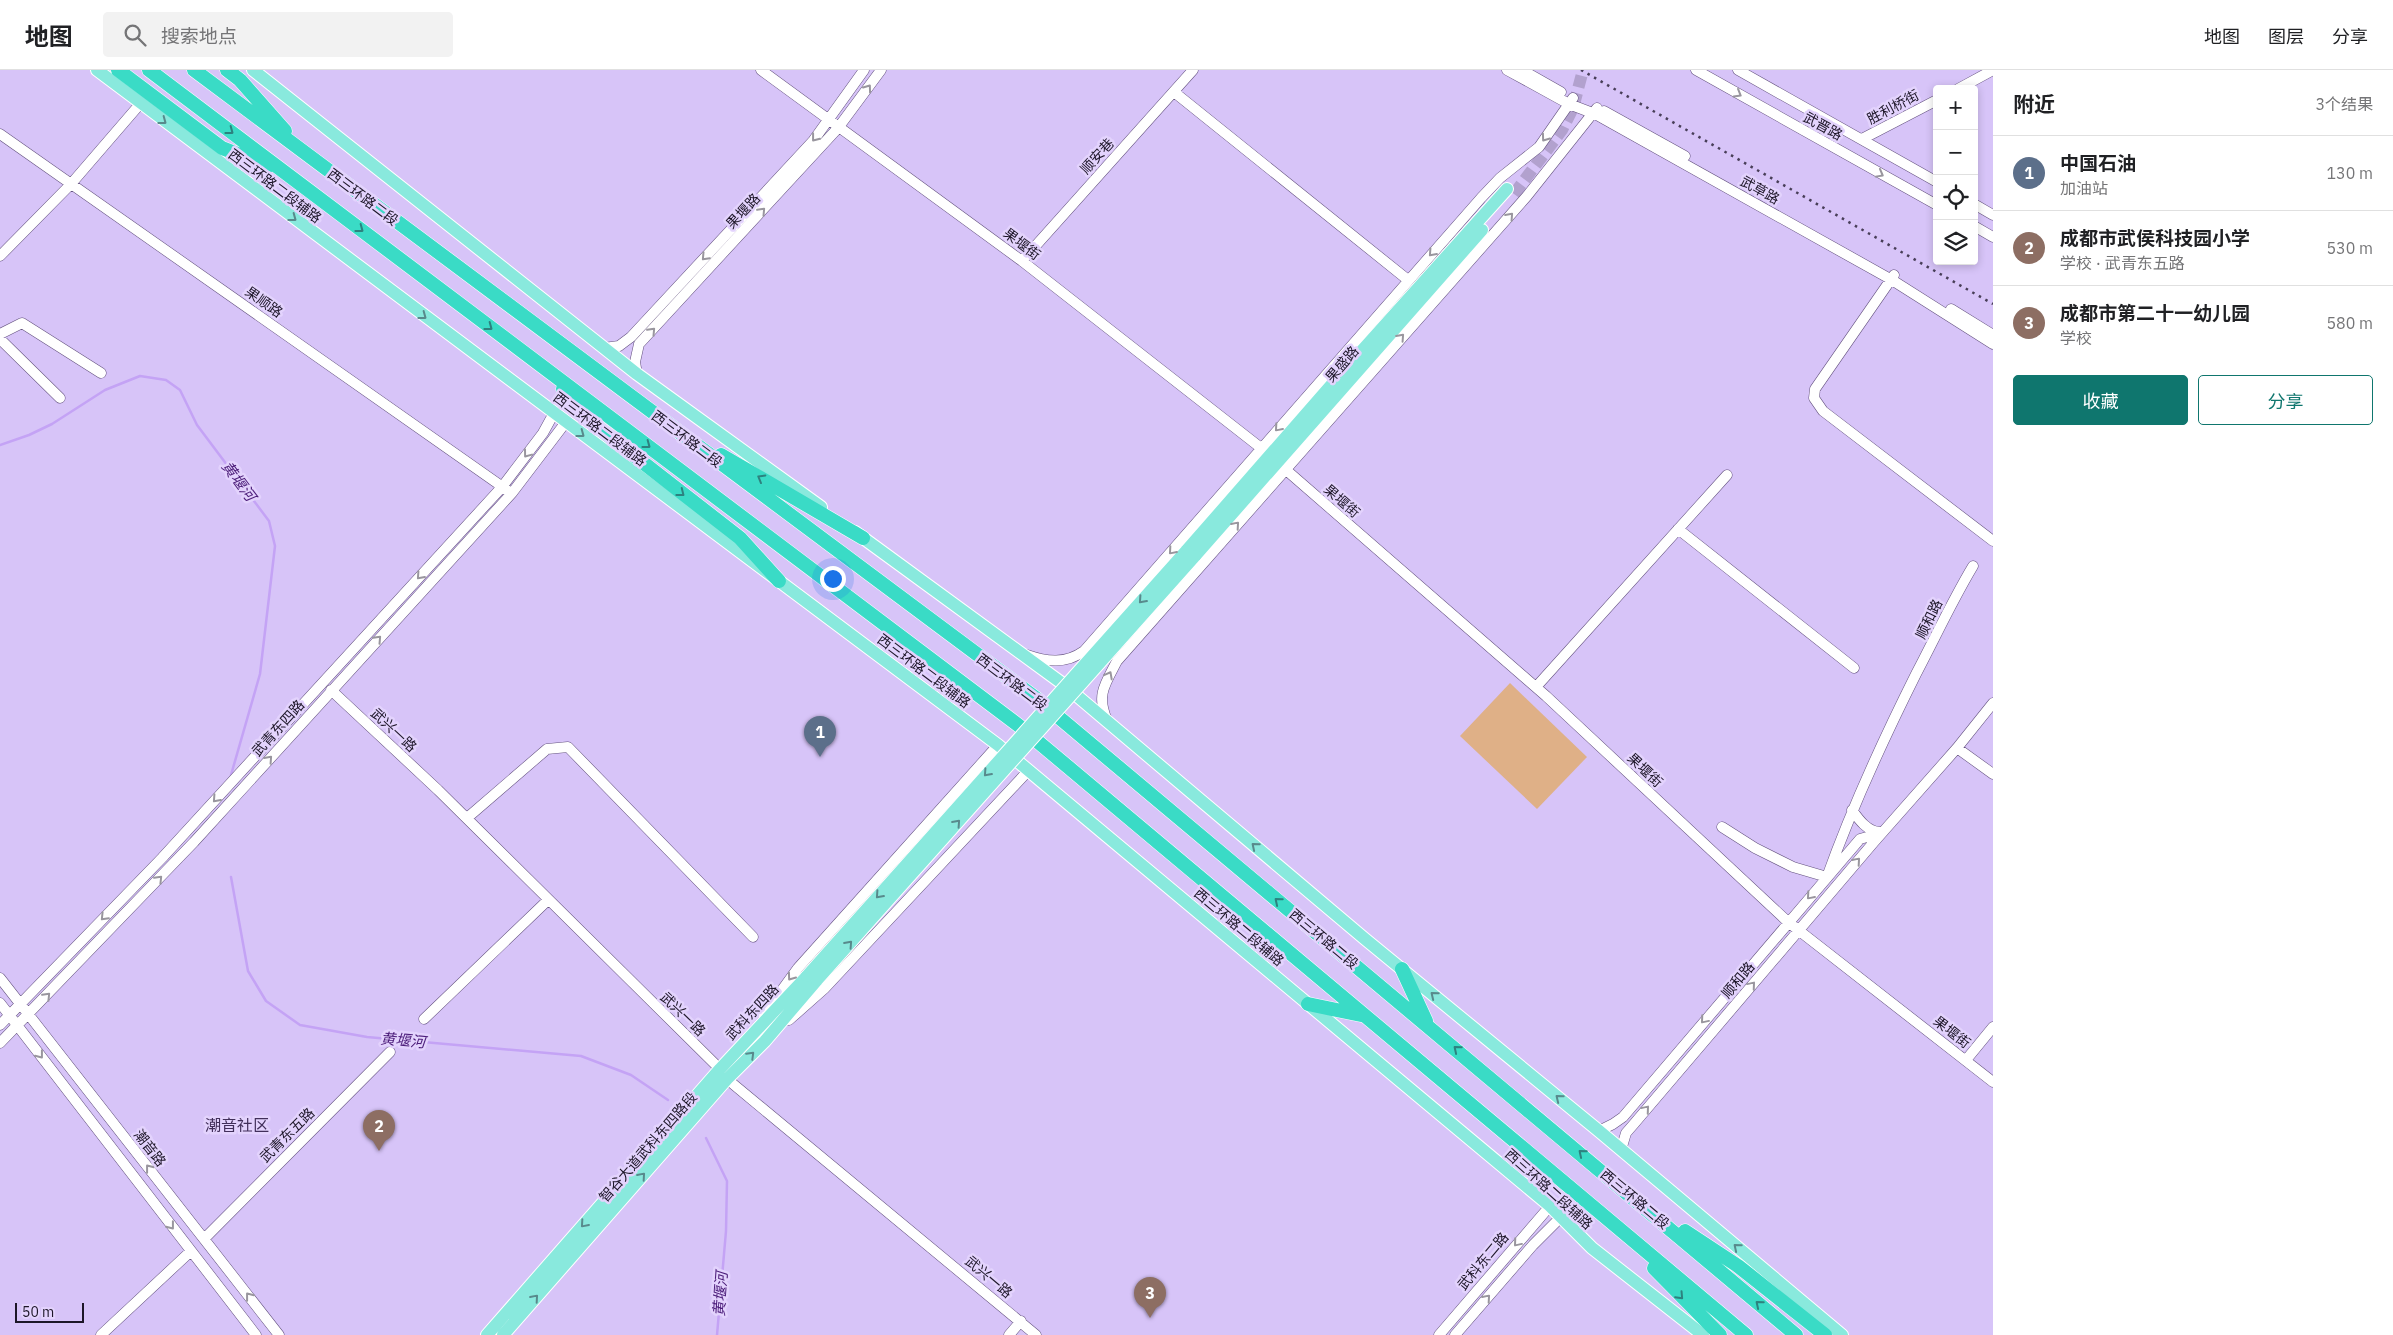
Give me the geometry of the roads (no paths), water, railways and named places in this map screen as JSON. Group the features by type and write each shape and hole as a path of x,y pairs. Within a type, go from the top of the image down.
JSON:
{"highway":[{"path":"118,70 222,148 284,172"},
{"name":"西三环路二段","path":"149,70 1018,725 1746,1335"},
{"name":"西三环路二段","path":"194,70 1037,700 1429,1026 1796,1335"},
{"path":"227,70 240,80 304,152"},
{"path":"542,366 596,426 740,538 778,581"},
{"path":"664,422 863,538"},
{"path":"1402,969 1429,1026"},
{"path":"1308,1004 1364,1015"},
{"path":"1633,1197 1738,1266 1825,1335"},
{"path":"1611,1222 1698,1315 1720,1335"}],"main road":[{"name":"西三环路二段辅路","path":"96,70 998,745 1550,1206 1592,1248 1703,1335"},
{"path":"253,70 637,374 1063,684 1842,1335"},
{"name":"果盛路","path":"812,978 1511,191"},
{"name":"武科东四路","path":"724,1074 749,1036 812,978"},
{"name":"智谷大道武科东四路段","path":"487,1335 724,1074 765,1041 812,978"},
{"name":"智谷大道武科东四路段","path":"503,1335 724,1074"}],"street":[{"name":"果堰街","path":"761,70 1022,261 1261,448"},
{"name":"果堰路","path":"604,348 619,346 631,337 813,141 864,70"},
{"name":"果堰路","path":"637,374 635,362 640,344 838,128 881,70"},
{"name":"顺安巷","path":"1022,261 1193,70"},
{"name":"武草路","path":"1508,70 1596,111 1993,335"},
{"name":"武草路","path":"1522,70 1571,101"},
{"name":"武晋路","path":"1696,70 1933,203"},
{"name":"武晋路","path":"1738,70 1933,180"},
{"path":"1965,85 1993,70"},
{"path":"1174,92 1408,280"},
{"path":"1021,653 1052,661 1076,656 1084,651 1290,414 1500,178 1539,147 1571,101"},
{"name":"胜利桥街","path":"1862,139 1933,102"},
{"path":"0,256 72,184 140,104"},
{"path":"1107,721 1100,701 1104,686 1116,661 1527,196 1596,111"},
{"name":"果顺路","path":"0,134 512,493"},
{"path":"1978,206 1993,215"},
{"path":"1978,228 1993,237"},
{"path":"1893,277 1815,390 1814,398 1823,410 1993,541"},
{"name":"武草路","path":"1893,277 1993,344"},
{"path":"0,334 22,323 101,373"},
{"path":"1313,438 1343,378 1360,335"},
{"path":"0,339 60,398"},
{"path":"1290,414 1343,378 1381,360"},
{"name":"武青东四路","path":"0,1024 162,858 502,487 543,433 554,413"},
{"name":"武青东四路","path":"0,1044 194,842 512,493 566,422"},
{"name":"果堰街","path":"1285,470 1536,687 1788,922 1993,1082"},
{"path":"1536,687 1727,475"},
{"path":"1678,529 1854,668"},
{"name":"顺和路","path":"1827,877 1845,826 1906,694 1973,566"},
{"name":"武兴一路","path":"331,690 466,818 724,1074 1036,1335"},
{"name":"顺和路","path":"1621,1150 1626,1133 1874,842 1957,748 1993,703"},
{"path":"749,1036 798,968 998,745"},
{"path":"466,818 548,749 568,747 753,937"},
{"path":"1957,748 1993,774"},
{"path":"765,1041 824,989 1029,770"},
{"path":"1852,810 1858,819 1874,832 1884,832"},
{"path":"1845,826 1860,839 1874,842"},
{"path":"1722,827 1755,848 1793,868 1827,877"},
{"path":"1860,839 1884,832"},
{"name":"顺和路","path":"1599,1130 1623,1117 1860,839"},
{"path":"424,1019 548,900"},
{"name":"潮音路","path":"0,978 279,1335"},
{"path":"0,1003 256,1335"},
{"path":"1966,1060 1993,1027"},
{"name":"武青东五路","path":"204,1238 390,1052"},
{"name":"武科东二路","path":"1439,1335 1550,1206"},
{"name":"武科东二路","path":"1455,1335 1533,1245 1561,1217"},
{"path":"102,1335 191,1251"},
{"path":"1008,1335 1021,1321"}],"waterway":[{"name":"黄堰河","path":"0,445 29,435 52,424 105,390 140,376 166,380 180,390 197,425 269,521 275,546 260,674 231,775"},
{"name":"黄堰河","path":"231,877 248,971 266,1001 300,1025 367,1037 581,1056 631,1075 668,1100"},
{"name":"黄堰河","path":"706,1138 727,1181 726,1231 717,1335"}],"tunnel":[{"path":"1514,194 1562,130 1573,108 1583,70"}],"railway":[{"path":"1581,70 1993,304"}],"place":[{"name":"中国石油","path":"820,757"},
{"name":"成都市武侯科技园小学","path":"379,1151"},
{"name":"成都市第二十一幼儿园","path":"1150,1318"}],"district":[{"name":"潮音社区","path":"237,1125"}]}
